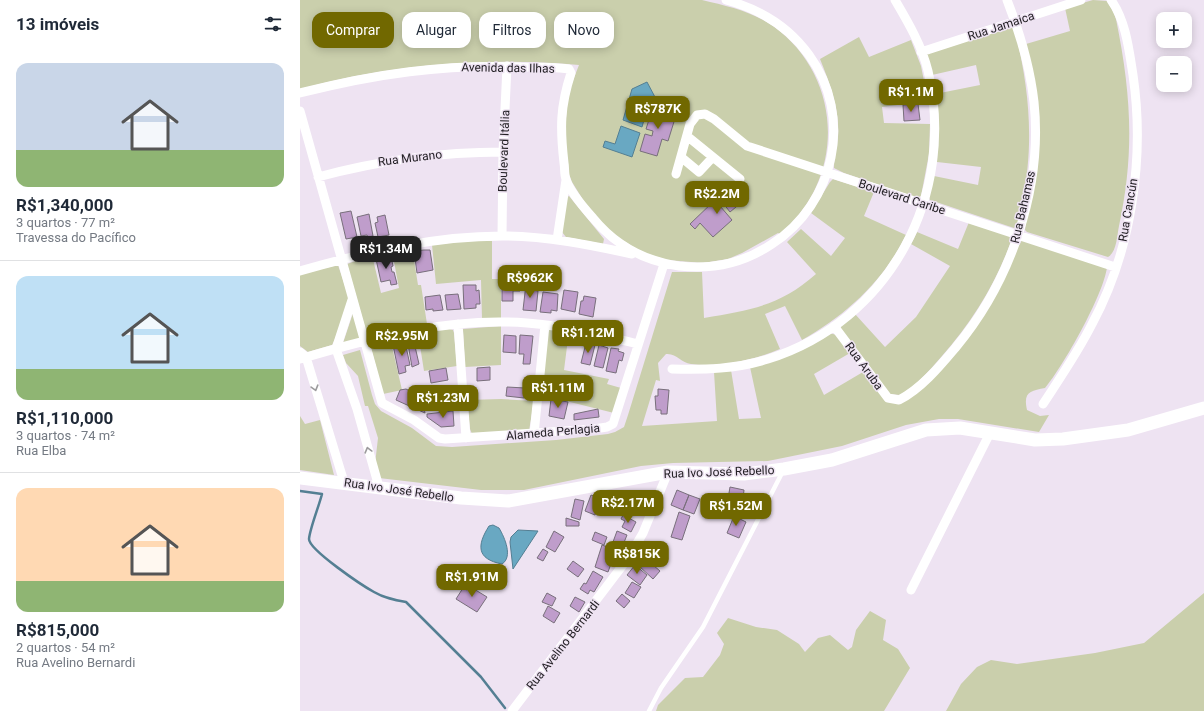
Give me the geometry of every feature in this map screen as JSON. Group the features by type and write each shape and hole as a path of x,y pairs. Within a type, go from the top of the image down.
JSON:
{"street":[{"name":"Avenida das Ilhas","path":"300,93 360,78 397,72 442,68 507,66 569,70 571,73 562,102 560,128 566,180 601,228 620,243 641,256 664,264 698,267 719,266 749,258 762,251 781,238 806,213 820,191 828,173 833,151 835,122 829,96 816,65 804,48 782,27 762,13 743,3 726,0"},
{"path":"672,369 713,369 768,359 806,343 834,326 859,306 893,267 914,230 923,204 933,168 935,133 928,70 909,25 895,0"},
{"name":"Rua Bahamas","path":"899,400 907,396 932,373 963,338 995,288 1018,234 1030,183 1035,117 1030,73 1015,20 1007,0"},
{"name":"Rua Jamaica","path":"921,52 1015,20 1081,0"},
{"name":"Rua Cancún","path":"1043,404 1093,323 1115,267 1124,237 1131,202 1137,144 1137,118 1126,34 1120,16 1111,0"},
{"name":"Boulevard Itália","path":"502,236 503,152 507,66"},
{"path":"300,111 352,300 365,341"},
{"name":"Boulevard Caribe","path":"687,136 690,124 697,115 704,114 714,119 747,146 1115,267"},
{"path":"676,174 687,136 740,179"},
{"name":"Rua Murano","path":"318,177 367,164 409,157 453,153 503,152"},
{"path":"681,157 699,172 713,158"},
{"path":"557,240 566,180"},
{"path":"300,271 341,259 416,243 502,236 557,240 641,256"},
{"name":"Alameda Perlagia","path":"365,341 382,402 414,420 439,438 534,434 607,427 613,424 664,264"},
{"path":"352,300 336,349 357,409 379,488"},
{"path":"344,482 302,356 336,349 409,330 458,324 500,322 545,325 588,332 638,344"},
{"path":"458,324 466,438"},
{"path":"534,434 545,325"},
{"name":"Rua Aruba","path":"834,326 888,398 899,400"},
{"name":"Rua Ivo José Rebello","path":"300,478 344,482 379,488 461,498 508,501 668,472 750,474 784,469 832,460 926,430 954,428 1035,440 1086,437 1149,424 1204,408"},
{"path":"911,590 990,433"},
{"name":"Rua Avelino Bernardi","path":"512,711 629,558 643,532 668,472"}],"lane":[{"path":"649,711 661,688 703,627 784,469"}],"green space":[{"path":"300,0 702,0 730,7 756,16 773,26 796,47 813,72 824,100 828,128 826,157 817,185 802,211 780,234 778,233 728,259 703,263 667,260 643,253 610,232 585,203 572,182 568,172 564,144 568,93 579,65 473,62 438,65 404,68 335,80 300,89"},
{"path":"1093,0 1107,1 1116,19 1128,98 1129,147 1124,199 1116,243 1111,255 1108,257 1027,232 1025,230 1036,155 1026,44 1070,31 1065,8"},
{"path":"1014,27 1027,93 1029,136 1026,180 1020,216 1018,223 1014,228 930,200 929,197 934,176 978,185 981,167 937,162 938,139 935,94 980,85 976,65 932,75 927,54"},
{"path":"859,37 869,57 911,40 921,66 928,101 882,107 884,123 930,124 929,154 921,196 918,198 844,173 834,168 838,137 836,107 831,88 820,59"},
{"path":"833,179 874,192 864,216 906,235 886,268 862,296 834,320 802,340 785,306 765,314 780,349 748,360 713,365 691,364 684,362 673,355 666,354 658,363 660,381 656,380 642,426 717,421 714,372 731,370 739,419 761,418 750,367 829,333 837,335 850,353 814,374 824,395 863,372 884,398 891,403 954,355 1022,240 1107,267 1099,294 1072,348 1045,388 1035,390 1027,396 1027,410 1040,416 1049,415 1039,432 958,419 939,419 906,425 842,446 768,461 673,463 641,466 524,490 481,490 379,478 375,464 378,438 368,406 365,406 358,376 346,363 343,355 360,350 375,404 381,411 412,428 436,446 452,447 556,440 615,432 624,427 672,272 702,272 704,318 764,305 790,293 803,285 816,274 787,242 801,229 831,256 845,238 811,213"},
{"path":"569,196 604,239 603,244 566,237 562,232 567,197"},
{"path":"969,222 1010,235 1012,239 999,271 974,315 933,367 900,395 889,394 841,329 841,325 855,314 885,347 916,317 950,266 911,244 917,232 958,249"},
{"path":"474,240 492,241 492,279 501,279 501,319 482,319 481,280 436,284 432,245"},
{"path":"412,247 418,285 421,285 427,324 367,335 347,264 372,255 381,293 399,288 392,251"},
{"path":"338,265 349,298 335,339 332,345 308,352 300,346 300,274"},
{"path":"353,313 360,335 359,339 343,343"},
{"path":"501,326 501,365 465,367 463,329"},
{"path":"449,329 453,330 454,333 457,366 424,371 418,333"},
{"path":"550,329 569,331 564,370 609,379 607,384 621,388 614,413 570,402 541,398 548,332"},
{"path":"390,338 402,390 383,394 370,344"},
{"path":"501,399 534,401 529,431 472,434 470,429 467,400"},
{"path":"300,416 305,424 320,420 334,475 300,470"},
{"path":"1204,593 1204,711 946,711 961,684 977,667 991,660 1017,664 1095,653 1144,643"},
{"path":"870,611 886,620 883,640 898,649 910,668 884,711 656,711 658,705 685,678 703,677 720,655 724,644 717,633 728,618 756,627 777,630 799,644 805,652 818,638 830,635 848,650 852,647 856,630"}],"water":[{"path":"647,82 656,99 649,102 642,127 623,120 632,89"},
{"path":"621,126 640,133 632,157 603,147 605,141 615,144"},
{"path":"493,525 499,528 507,547 507,557 502,564 487,559 481,550 482,539 489,526"},
{"path":"518,530 538,531 513,569 510,542 511,537"}],"building":[{"path":"918,104 920,120 904,121 903,105"},
{"path":"653,107 677,112 668,141 662,139 657,156 640,151 645,134 652,136 653,131 646,129"},
{"path":"732,190 742,202 730,212 723,203 720,206 732,220 713,237 700,223 695,229 690,224 715,200 718,203"},
{"path":"351,211 357,237 346,239 340,213"},
{"path":"369,214 373,236 361,236 357,217"},
{"path":"385,215 389,235 378,237 375,223 378,222 377,217"},
{"path":"430,250 433,270 417,273 414,251"},
{"path":"391,256 393,266 391,267 392,272 394,272 397,284 391,285 390,280 381,282 376,259"},
{"path":"502,280 520,280 520,291 513,291 513,301 502,301"},
{"path":"526,284 532,286 532,290 538,291 536,311 523,310"},
{"path":"463,285 476,285 476,291 479,290 480,304 476,304 476,308 464,309"},
{"path":"564,290 578,292 575,312 561,309"},
{"path":"543,292 558,294 557,311 551,310 551,313 540,312"},
{"path":"458,294 461,309 447,310 445,295"},
{"path":"440,295 443,310 426,310 425,297"},
{"path":"584,296 596,298 593,317 579,314 581,301 583,301"},
{"path":"504,335 516,336 516,353 503,352"},
{"path":"520,335 533,336 530,364 523,364 524,354 519,354"},
{"path":"405,342 410,365 405,366 406,372 399,374 393,345"},
{"path":"414,342 419,364 412,367 408,344"},
{"path":"586,343 595,345 590,365 581,363"},
{"path":"599,345 608,348 603,368 594,366"},
{"path":"611,348 619,349 618,351 624,353 622,361 619,360 616,373 606,371"},
{"path":"490,367 490,380 477,381 477,368"},
{"path":"446,368 448,380 431,383 429,371"},
{"path":"507,387 525,388 524,398 506,396"},
{"path":"406,389 418,395 416,401 423,403 425,413 396,400 400,390"},
{"path":"658,389 669,390 667,414 661,414 661,410 656,410 655,396 658,396"},
{"path":"551,399 568,402 564,419 549,416"},
{"path":"598,409 599,417 574,420 574,414"},
{"path":"453,411 454,426 441,427 427,417 427,414"},
{"path":"730,487 744,490 743,499 757,503 753,513 737,507 739,501 728,499"},
{"path":"677,490 689,495 683,510 671,505"},
{"path":"628,491 641,491 640,500 628,500"},
{"path":"591,495 601,499 595,515 585,511"},
{"path":"689,495 700,499 694,514 683,510"},
{"path":"575,499 584,501 580,520 571,517"},
{"path":"679,512 690,516 682,540 671,537"},
{"path":"623,515 636,522 631,532 622,527 625,521 621,519"},
{"path":"734,516 746,522 739,538 727,533"},
{"path":"566,518 579,522 579,526 566,526"},
{"path":"554,531 564,537 555,552 546,547"},
{"path":"617,531 627,535 623,545 613,542"},
{"path":"595,532 607,537 604,545 592,540"},
{"path":"602,545 616,550 608,572 595,567"},
{"path":"543,549 548,552 543,561 537,558"},
{"path":"646,559 660,571 653,579 639,566"},
{"path":"573,561 584,569 578,577 567,569"},
{"path":"635,565 647,575 640,585 627,575"},
{"path":"593,571 603,577 594,592 590,590 588,594 580,589 584,583 586,584"},
{"path":"632,582 641,587 634,598 625,593"},
{"path":"469,586 487,597 477,612 456,599 463,588 467,590"},
{"path":"547,593 556,598 552,606 542,602"},
{"path":"622,594 630,601 624,608 616,601"},
{"path":"575,597 585,602 579,612 570,606"},
{"path":"548,606 560,613 554,623 543,616"}],"waterway":[{"path":"300,491 322,494 311,529 309,539 311,544 327,559 359,583 378,594 394,600 406,602 481,677 505,708"}]}
